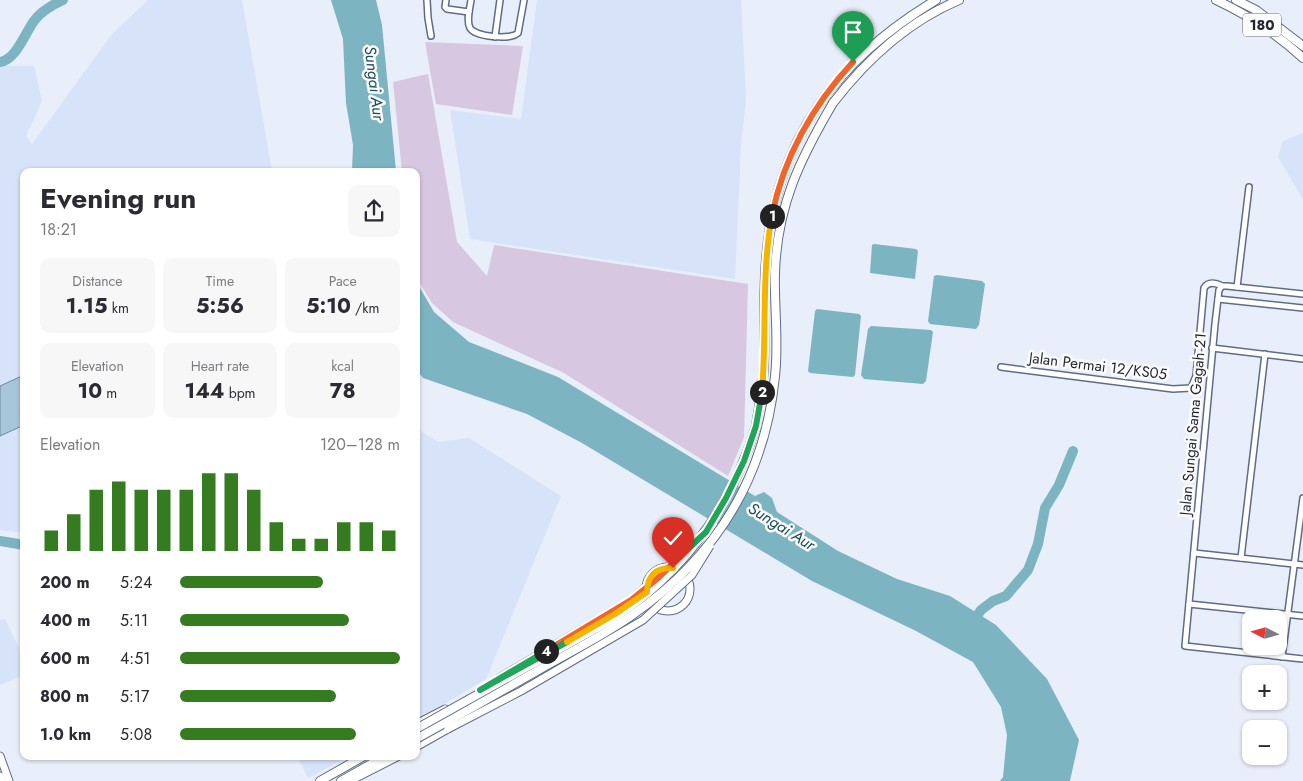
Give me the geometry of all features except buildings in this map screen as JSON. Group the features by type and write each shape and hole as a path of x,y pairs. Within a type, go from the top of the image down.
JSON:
{"main road":[{"path":"420,727 554,653 636,604 682,562 706,532 726,498 744,461 756,426 764,368 765,263 773,210 784,174 800,135 838,78 878,39 936,0"},
{"path":"420,737 630,617 666,588 713,541 737,503 760,449 775,376 775,271 782,217 795,173 811,140 833,103 851,80 890,42 935,12 959,0"},
{"name":"180","path":"1216,0 1249,16 1303,58"},
{"name":"180","path":"1236,0 1256,10 1303,46"},
{"path":"320,781 357,760"},
{"path":"340,781 378,760"}],"street":[{"path":"428,0 428,18 432,36"},
{"path":"446,0 445,7 447,9 469,12"},
{"path":"471,0 469,26 473,32 513,37 518,33 524,0"},
{"path":"495,36 500,0"},
{"path":"1238,287 1250,187"},
{"name":"Jalan Permai 12/KS05","path":"1000,367 1173,389 1191,388 1196,376 1204,288 1207,284 1211,283 1222,286"},
{"path":"1222,286 1303,294"},
{"name":"Jalan Sungai Sama Gagah 21","path":"1222,286 1218,299 1212,348 1185,646 1282,657"},
{"path":"1218,299 1303,308"},
{"path":"1212,348 1303,359"},
{"path":"1241,558 1265,354"},
{"path":"1288,610 1303,498"},
{"path":"480,690 631,600 657,579 706,532"},
{"path":"420,745 521,691 644,620 692,575 713,541"},
{"path":"1194,553 1303,565"},
{"path":"666,567 679,570 688,581 689,594 687,600 678,608 666,610 654,605 647,592 647,586 653,573 666,567"},
{"path":"420,722 603,622 647,592"},
{"path":"1189,604 1248,610"},
{"path":"448,730 486,704 628,624 654,605"},
{"path":"1288,614 1303,616"},
{"path":"1282,657 1303,660"},
{"path":"0,756 9,781"},
{"path":"315,781 352,760"},
{"path":"350,781 391,760"},
{"path":"0,776 2,781"}],"shaded area":[{"path":"148,0 242,0 271,168 20,168 20,532 0,530 0,66 34,66 42,101 26,136 32,144 112,34"},
{"path":"537,0 741,0 746,99 741,145 735,279 470,239 450,110 521,119"},
{"path":"425,42 523,46 512,115 436,104"},
{"path":"428,74 457,242 487,276 494,245 748,284 744,437 728,476 564,373 453,322 432,303 420,284 420,168 402,168 393,82"},
{"path":"1303,133 1303,199 1278,157 1283,141"},
{"path":"420,431 438,442 469,438 561,496 486,679 420,719"},
{"path":"5,619 20,650 20,677 0,685 0,620"},
{"path":"299,760 342,760 308,778"}],"water":[{"name":"Sungai Aur","path":"331,0 376,0 382,25 396,168 352,168 353,145 346,103 343,39"},
{"path":"872,245 916,249 918,251 915,279 870,273"},
{"path":"934,276 982,281 985,284 979,325 976,329 930,324 928,321"},
{"name":"Sungai Aur","path":"420,288 434,312 469,342 558,377 755,496 764,492 772,498 777,512 838,551 897,579 950,596 996,625 1047,679 1079,740 1070,781 1000,781 1003,777 1007,735 1001,707 973,662 916,631 812,581 582,443 527,414 423,378 420,374"},
{"path":"817,309 859,314 861,316 855,375 853,377 810,373 808,371 815,311"},
{"path":"871,326 931,330 933,332 926,381 923,384 864,379 861,375 868,329"}],"waterway":[{"path":"0,62 11,56 40,14 63,0"},
{"path":"971,625 981,610 993,601 1006,596 1028,570 1038,544 1045,508 1059,485 1073,451"},
{"path":"0,541 20,544"}],"route":[{"path":"673,568 666,567 653,573 649,579 647,586 647,592 603,622 506,678 480,690 631,600 642,592 657,579 706,532 726,498 744,461 756,426 764,368 765,263 769,231 778,190 800,135 827,92 853,62"}]}
